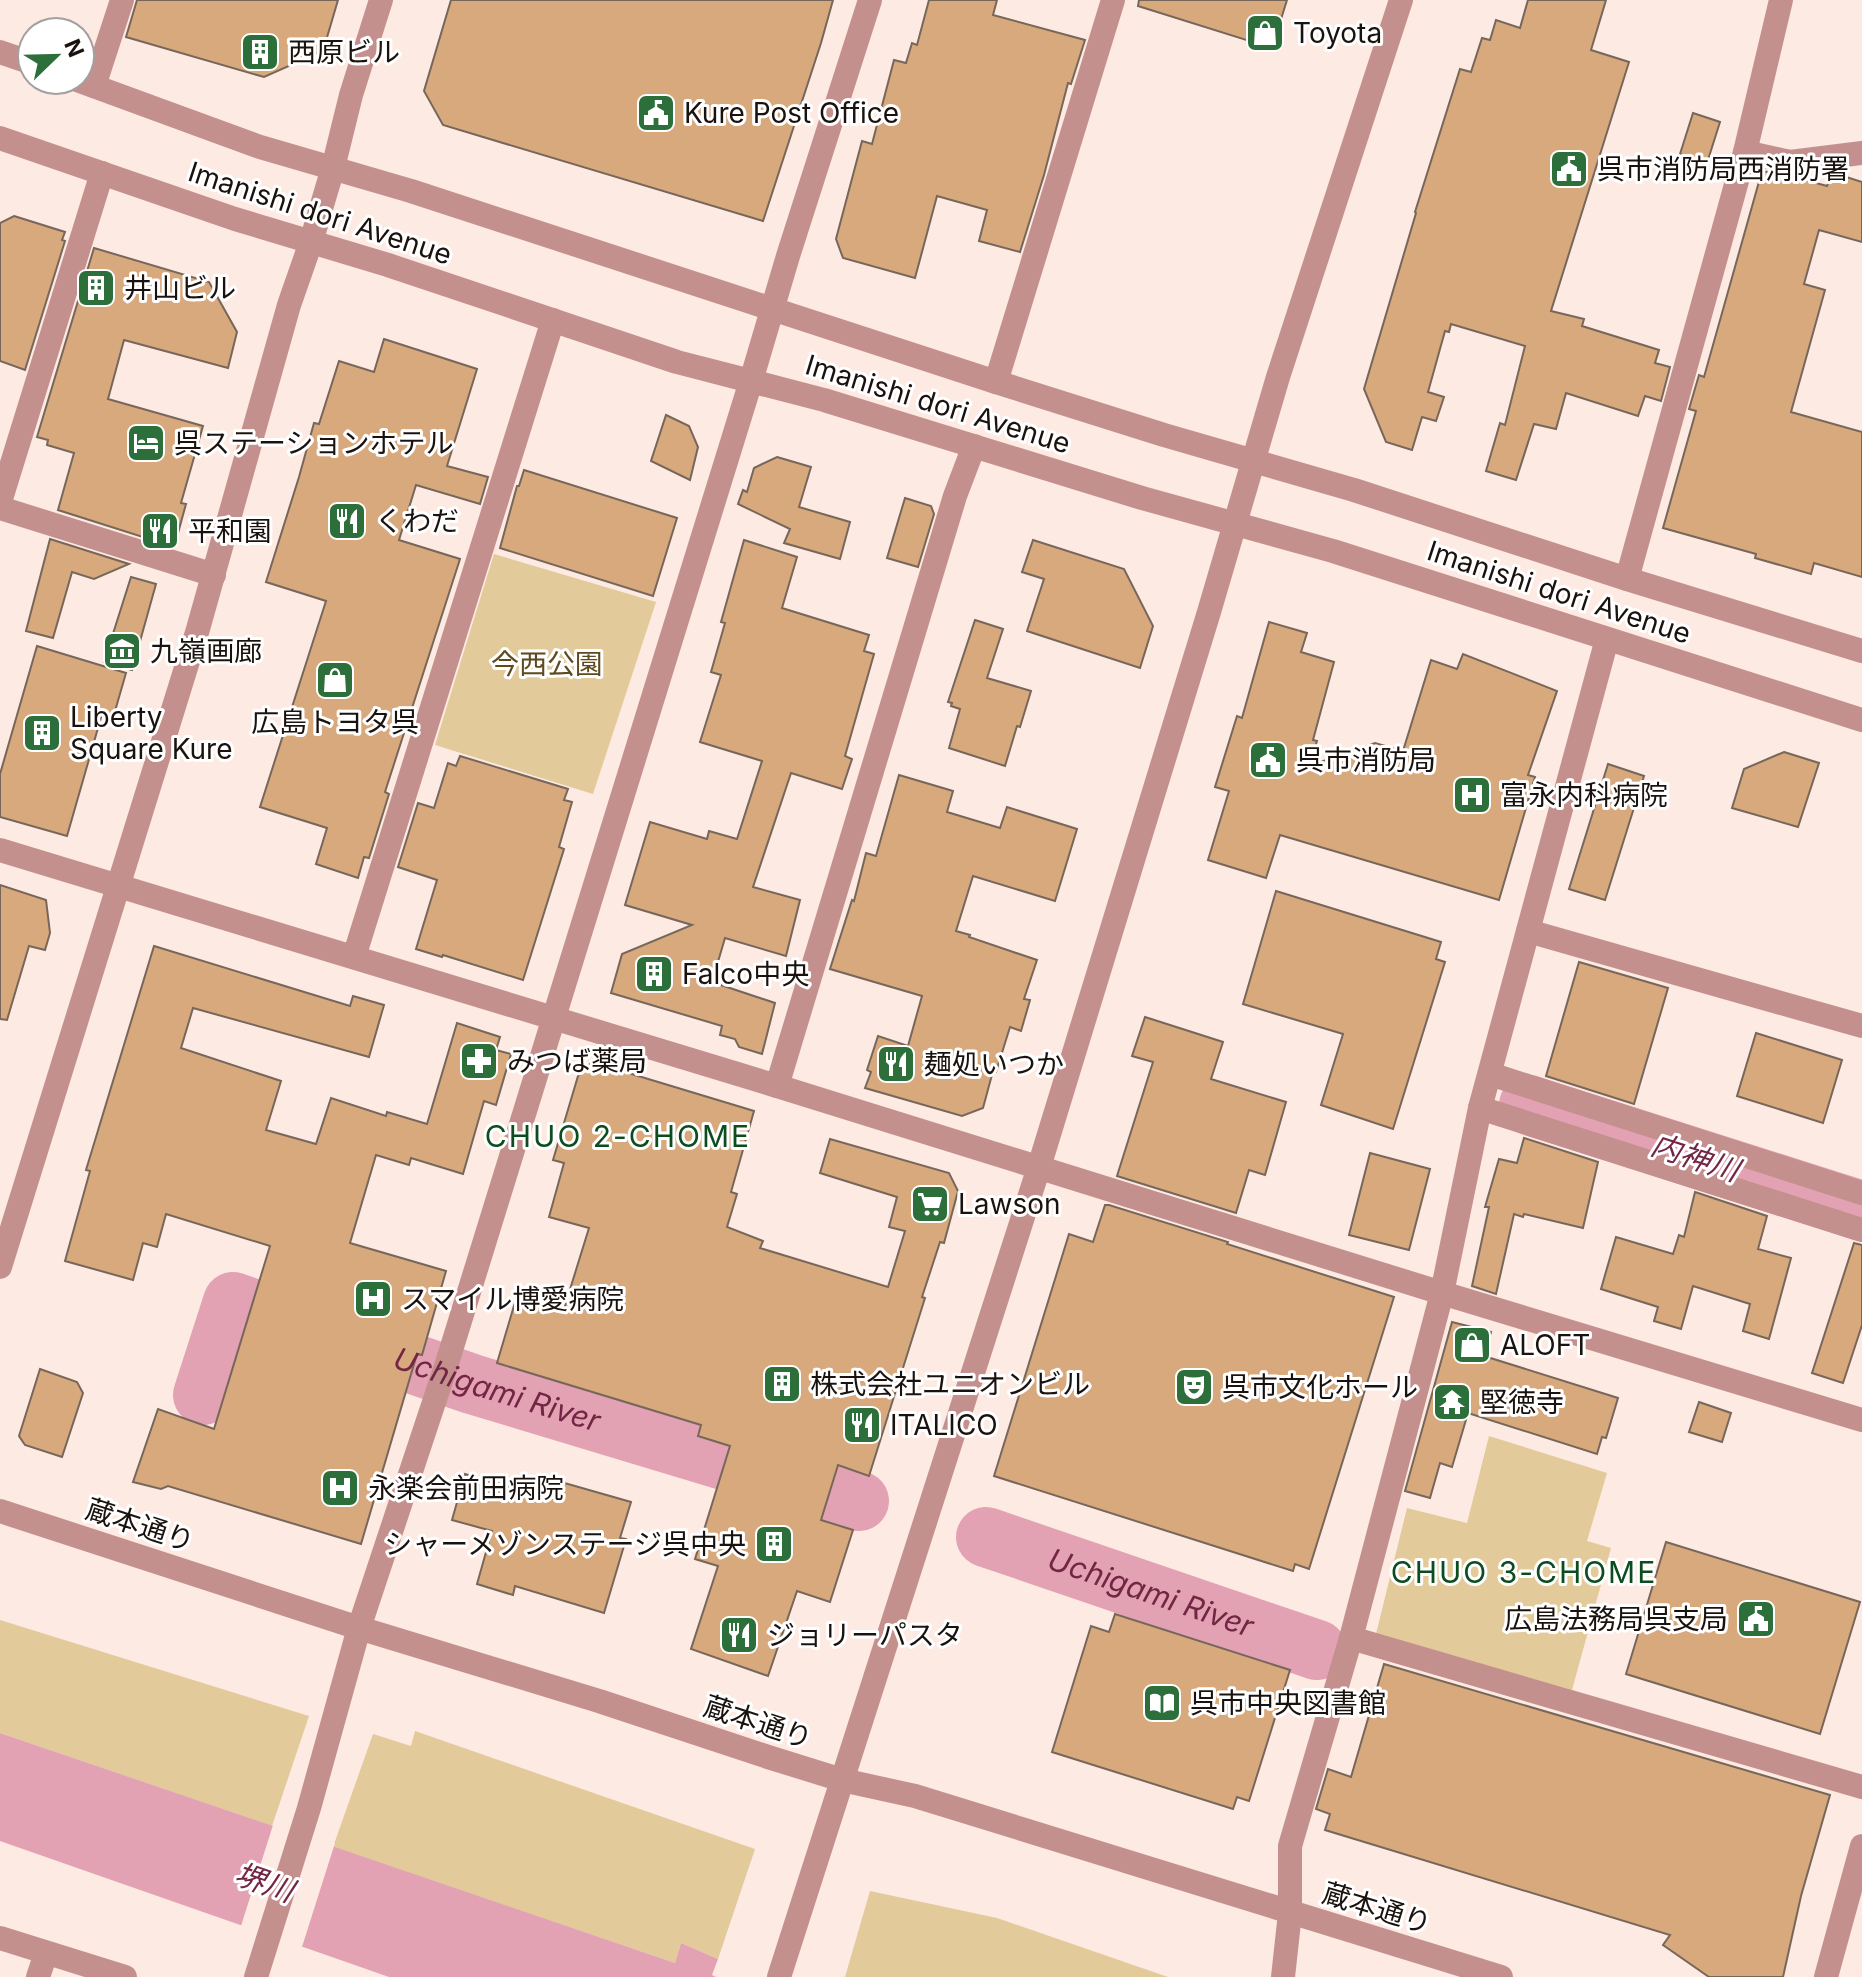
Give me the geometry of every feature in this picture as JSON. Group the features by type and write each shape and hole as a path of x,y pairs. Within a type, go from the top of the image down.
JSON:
{"street":[{"path":"96,58 122,0"},
{"path":"0,1267 214,575 289,305 311,242 351,95 381,0"},
{"path":"257,1974 309,1808 359,1628 447,1363 870,0"},
{"path":"996,382 1113,0"},
{"path":"779,1977 1039,1167 1209,612 1252,460 1401,0"},
{"path":"1627,579 1745,152 1781,0"},
{"name":"Imanishi dori Avenue","path":"96,87 257,146 425,195 996,382 1354,490 1862,651"},
{"name":"Imanishi dori Avenue","path":"0,138 235,219 388,265 677,362 824,400 1333,551 1862,720"},
{"path":"1745,152 1790,162 1862,153"},
{"path":"0,502 102,173"},
{"path":"354,957 553,320"},
{"path":"777,1086 955,496 974,446"},
{"path":"0,508 214,575"},
{"path":"1283,1977 1290,1913 1290,1846 1351,1638 1442,1293 1480,1108 1607,639"},
{"path":"0,850 1862,1420"},
{"path":"1528,931 1862,1026"},
{"path":"1490,1074 1862,1193"},
{"path":"1480,1108 1862,1230"},
{"name":"蔵本通り","path":"0,1511 842,1780 915,1796 1501,1977"},
{"path":"1351,1638 1862,1787"},
{"path":"1826,1977 1862,1846"},
{"path":"0,1938 125,1977"},
{"path":"38,1977 46,1953"}],"green space":[{"name":"今西公園","path":"494,554 656,602 593,794 435,745"},
{"path":"1489,1436 1607,1473 1587,1541 1611,1548 1572,1690 1376,1634 1407,1508 1467,1523"},
{"path":"0,1620 309,1716 272,1826 0,1733"},
{"path":"415,1731 755,1849 718,1959 681,1943 675,1963 333,1847 373,1734 411,1746"},
{"path":"870,1891 997,1918 1168,1977 845,1977"}],"water":[{"name":"堺川","path":"0,1733 675,1963 681,1943 718,1959 712,1975 716,1977 389,1977 0,1841"}],"pier":[{"path":"274,1822 335,1843 301,1950 240,1929"}],"building":[{"path":"137,0 338,0 323,51 264,77 126,37"},
{"path":"451,0 833,0 763,221 443,125 424,91"},
{"path":"929,0 997,0 993,15 1085,40 1071,84 1068,83 1020,252 979,241 987,210 937,196 915,278 843,258 836,239 862,141 872,144 894,60 906,63 912,43 917,45"},
{"name":"Toyota","path":"1139,0 1287,0 1272,48 1138,6"},
{"path":"1528,0 1606,0 1591,50 1629,62 1551,311 1584,319 1582,326 1659,350 1655,363 1670,367 1661,401 1645,396 1638,416 1566,393 1556,429 1534,424 1516,480 1486,471 1500,423 1505,425 1525,346 1451,324 1449,332 1445,331 1428,392 1444,397 1436,421 1422,417 1412,450 1386,442 1364,389 1460,69 1471,72 1482,38 1490,40 1496,20 1520,28"},
{"path":"1693,113 1720,122 1707,163 1680,154"},
{"path":"1762,171 1827,186 1831,172 1862,182 1862,242 1819,230 1804,284 1825,290 1791,412 1862,432 1862,577 1814,563 1811,574 1755,558 1756,554 1663,528 1696,411 1689,409 1699,375 1704,377"},
{"path":"14,216 65,232 62,240 65,241 25,370 0,361 0,223"},
{"path":"94,248 209,282 237,332 228,368 124,340 108,399 203,426 181,503 186,504 175,544 171,546 58,510 74,453 47,445 48,440 37,437"},
{"path":"384,339 477,369 447,466 488,477 480,504 416,485 399,540 460,559 385,792 389,794 369,858 364,857 358,878 316,864 327,828 260,807 326,601 266,582 314,423 319,424 339,361 374,372"},
{"path":"666,415 689,426 698,447 690,480 651,461"},
{"path":"777,457 811,467 799,507 850,522 840,559 784,543 790,529 738,504 743,490 747,492 754,468"},
{"path":"524,470 677,518 653,596 500,548"},
{"path":"905,498 931,506 934,514 918,567 887,558"},
{"path":"50,539 129,564 94,579 72,572 53,638 26,631"},
{"path":"744,540 797,557 782,608 869,635 864,651 874,654 845,756 852,759 842,789 791,773 753,887 800,900 786,956 725,938 712,982 775,1003 762,1054 739,1047 735,1039 720,1035 722,1026 611,993 622,954 692,925 625,905 650,822 707,839 709,831 737,839 762,761 700,742 721,675 711,672 725,623 721,622"},
{"path":"1033,540 1124,569 1153,626 1140,668 1027,631 1044,579 1022,572"},
{"path":"131,577 156,584 132,670 104,662"},
{"path":"975,620 1003,629 987,678 1031,691 1005,766 949,748 960,709 948,702"},
{"path":"1269,622 1307,633 1301,652 1334,662 1309,766 1375,743 1403,751 1431,660 1457,669 1463,654 1557,691 1528,775 1535,777 1499,900 1280,835 1266,878 1208,860 1229,791 1215,787 1237,716 1242,718"},
{"name":"Liberty Square Kure","path":"37,646 126,673 113,718 102,714 67,836 0,817 0,774"},
{"path":"1784,752 1819,763 1798,827 1732,808 1744,769"},
{"path":"460,756 568,789 564,800 572,802 559,847 564,849 523,980 416,949 437,880 398,867 418,803 434,808 448,763 456,766"},
{"path":"1608,764 1644,776 1605,900 1569,889"},
{"path":"899,775 953,791 947,812 1000,828 1007,807 1077,829 1055,901 973,876 956,931 1037,960 1024,999 1030,1000 1021,1031 1010,1027 983,1108 962,1116 865,1088 871,1072 867,1070 878,1036 908,1046 922,996 830,969 854,901 866,853 876,856"},
{"path":"0,885 46,900 50,933 45,950 29,946 7,1020 0,1019"},
{"path":"1276,891 1441,942 1436,959 1445,962 1393,1129 1321,1105 1343,1034 1243,1004"},
{"path":"154,946 350,1006 353,996 384,1005 369,1057 193,1008 181,1048 281,1081 266,1130 316,1144 331,1098 386,1116 387,1112 427,1124 457,1023 500,1037 496,1050 511,1054 496,1105 484,1101 463,1174 411,1158 409,1165 376,1155 350,1243 446,1271 422,1355 417,1354 361,1544 168,1486 161,1489 133,1482 158,1409 214,1429 270,1246 166,1214 157,1247 143,1243 133,1280 65,1261 90,1171 86,1170"},
{"path":"1579,962 1668,988 1634,1104 1546,1076"},
{"path":"1145,1017 1223,1042 1211,1079 1286,1102 1265,1175 1249,1170 1236,1213 1117,1176 1153,1062 1132,1056"},
{"path":"1756,1033 1842,1060 1823,1123 1737,1096"},
{"path":"592,1062 754,1111 731,1192 737,1194 727,1227 763,1241 760,1248 888,1287 905,1231 889,1227 897,1197 820,1173 830,1139 949,1173 958,1191 944,1243 940,1242 922,1297 925,1298 869,1476 838,1465 821,1520 853,1530 830,1602 797,1591 768,1676 691,1649 718,1566 695,1559 730,1446 698,1436 701,1425 497,1363 516,1299 563,1312 589,1228 549,1217 564,1163 553,1160 578,1076"},
{"path":"1524,1138 1598,1162 1583,1228 1514,1214 1496,1294 1472,1286 1489,1207 1485,1207 1499,1159 1517,1163"},
{"path":"1370,1153 1430,1169 1409,1250 1349,1235"},
{"path":"1695,1192 1767,1216 1758,1249 1791,1258 1769,1339 1743,1331 1750,1304 1693,1286 1681,1329 1654,1321 1658,1307 1601,1289 1616,1237 1673,1254 1679,1235 1684,1237"},
{"name":"呉市文化ホール","path":"1105,1205 1394,1297 1309,1569 1295,1564 1293,1571 994,1476 1069,1234 1093,1242"},
{"path":"1854,1243 1862,1245 1862,1325 1843,1383 1812,1373"},
{"path":"1452,1322 1491,1332 1484,1356 1618,1398 1606,1438 1602,1437 1597,1454 1468,1413 1452,1467 1440,1463 1430,1498 1405,1491"},
{"path":"40,1369 77,1382 83,1393 62,1457 25,1445 19,1436"},
{"path":"1699,1402 1731,1413 1722,1442 1689,1432"},
{"path":"465,1474 556,1500 561,1482 631,1502 620,1538 626,1539 604,1613 515,1586 513,1595 477,1584 492,1531 452,1520"},
{"path":"1666,1542 1860,1602 1820,1734 1626,1674"},
{"path":"1115,1614 1290,1670 1249,1801 1237,1797 1233,1809 1052,1752 1091,1626 1109,1632"},
{"path":"1384,1664 1830,1795 1801,1896 1783,1977 1709,1977 1663,1945 1670,1935 1325,1830 1330,1814 1316,1809 1328,1769 1351,1777"}],"waterway":[{"name":"内神川","path":"1529,1105 1862,1211"},
{"name":"Uchigami River","path":"203,1395 233,1302 472,1384 859,1501"},
{"name":"Uchigami River","path":"986,1537 1317,1650"}],"place":[{"name":"Toyota","path":"1265,33"},
{"name":"西原ビル","path":"260,52"},
{"name":"Kure Post Office","path":"656,113"},
{"name":"呉市消防局西消防署","path":"1569,169"},
{"name":"井山ビル","path":"96,288"},
{"name":"呉ステーションホテル","path":"146,443"},
{"name":"くわだ","path":"347,521"},
{"name":"平和園","path":"160,531"},
{"name":"九嶺画廊","path":"122,651"},
{"name":"広島トヨタ呉","path":"335,680"},
{"name":"Liberty Square Kure","path":"42,733"},
{"name":"呉市消防局","path":"1268,760"},
{"name":"富永内科病院","path":"1472,795"},
{"name":"Falco中央","path":"654,974"},
{"name":"みつば薬局","path":"479,1061"},
{"name":"麺処いつか","path":"896,1064"},
{"name":"Lawson","path":"930,1204"},
{"name":"スマイル博愛病院","path":"373,1299"},
{"name":"ALOFT","path":"1472,1345"},
{"name":"株式会社ユニオンビル","path":"782,1384"},
{"name":"呉市文化ホール","path":"1194,1387"},
{"name":"堅徳寺","path":"1452,1402"},
{"name":"ITALICO","path":"862,1425"},
{"name":"永楽会前田病院","path":"340,1488"},
{"name":"シャーメゾンステージ呉中央","path":"774,1544"},
{"name":"広島法務局呉支局","path":"1756,1619"},
{"name":"ジョリーパスタ","path":"739,1635"},
{"name":"呉市中央図書館","path":"1162,1703"}],"district":[{"name":"CHUO 2-CHOME","path":"618,1137"},
{"name":"CHUO 3-CHOME","path":"1524,1573"}]}
